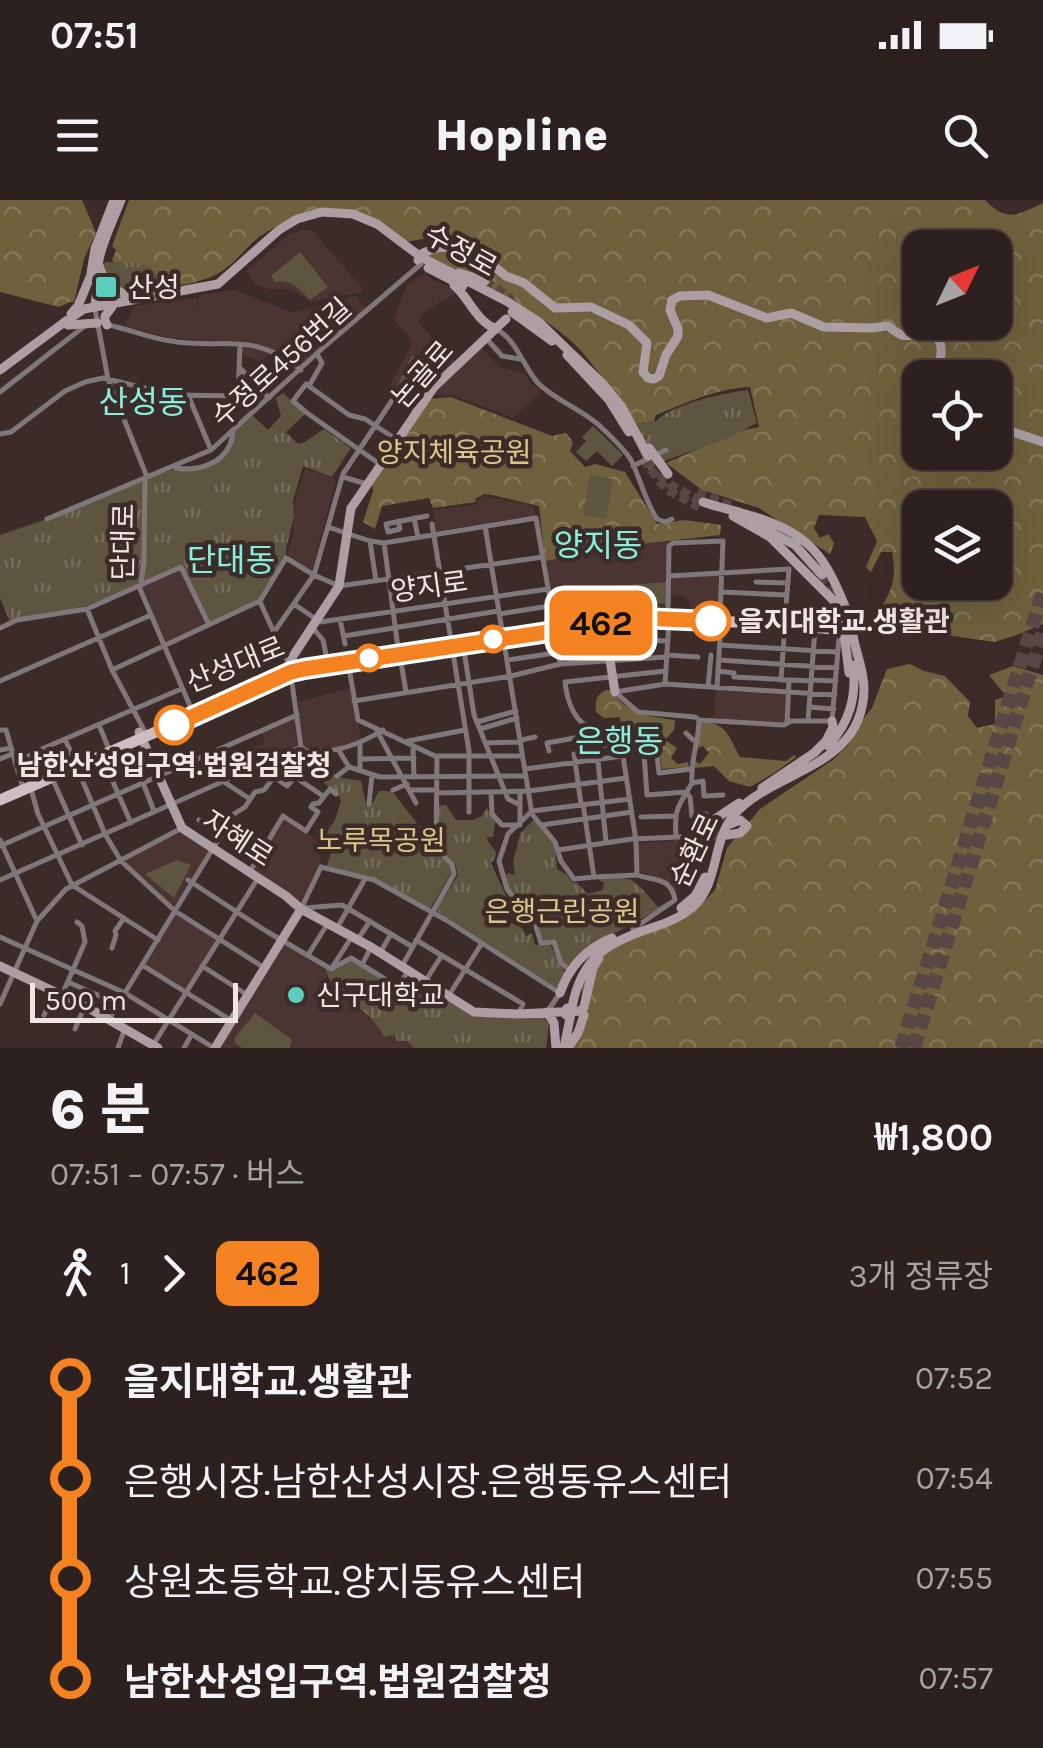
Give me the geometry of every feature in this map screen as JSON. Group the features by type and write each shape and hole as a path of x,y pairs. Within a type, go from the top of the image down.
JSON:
{"main road":[{"path":"94,307 100,256 118,200"},
{"path":"67,322 78,306 96,248 118,200"},
{"name":"수정로","path":"94,307 169,299 219,285 287,224 322,212 362,217 405,244 421,260"},
{"name":"수정로","path":"0,373 84,310 225,286 290,228 319,216 344,217 508,302 538,322 622,406 648,457"},
{"path":"405,244 421,251 452,248 486,260 555,308 590,307 630,325 646,344 643,372 648,378 659,376 678,336 670,310 672,300 700,294 766,318 792,312 824,327 888,326 901,334 932,335 942,352 939,360"},
{"path":"421,260 431,249"},
{"path":"431,249 428,256 481,320 496,329"},
{"path":"100,256 106,282 116,292 139,299"},
{"path":"444,272 486,281"},
{"name":"수정로","path":"444,272 514,313 558,347 609,400 648,457"},
{"path":"90,277 94,307"},
{"path":"67,322 98,324 112,308"},
{"name":"논골로","path":"290,670 293,656 339,586 351,508 434,386 506,319"},
{"path":"1012,432 1043,442"},
{"path":"648,457 668,474"},
{"path":"757,518 701,504 780,525 802,537 825,563 844,626 859,652 864,684 858,717 844,740 813,766"},
{"path":"733,511 796,544 824,574 806,546 769,522"},
{"path":"733,511 770,538 839,606"},
{"path":"796,544 831,584 844,626 842,652 849,674 848,699 833,740"},
{"name":"산성대로","path":"105,752 290,670 346,653 455,643 634,611 721,621 844,626"},
{"name":"산성대로","path":"554,627 668,615"},
{"name":"산성대로","path":"785,621 815,627 844,626"},
{"path":"604,622 615,692"},
{"path":"842,652 852,644 859,652"},
{"name":"산성대로","path":"290,670 346,653"},
{"path":"760,791 791,774 833,740 850,714 856,665 860,696 856,712 841,739 813,766"},
{"path":"719,848 732,823 740,820 746,824 744,831 726,836 747,831 747,809 760,791 819,748 833,727 832,722"},
{"name":"산성대로","path":"0,798 128,744 142,734"},
{"name":"자혜로","path":"142,734 182,828 301,908 474,1012 566,1011"},
{"name":"순환로","path":"562,1048 572,981 582,964 612,938 670,916 695,896 720,828 740,803 813,766"},
{"name":"순환로","path":"566,1011 588,963 606,948 694,906 705,892 721,836 730,820 760,791"},
{"path":"708,836 715,818 740,803"},
{"path":"215,1048 301,908"},
{"path":"560,993 570,970 590,949 612,938"},
{"path":"0,966 85,1006 156,1046"},
{"path":"566,1011 584,1015 582,1024 562,1048 554,1023 566,1011"}],"street":[{"name":"수정로456번길","path":"47,519 210,450 421,260"},
{"path":"94,307 108,379 146,478"},
{"path":"2,391 68,340 98,324 171,342 262,347 301,370"},
{"path":"496,329 511,338 540,386 578,408 630,458 657,519 672,519"},
{"path":"486,338 502,356 520,358"},
{"path":"0,434 11,432 65,391 103,378 156,392 238,396 240,344"},
{"path":"317,354 322,363 293,400 381,465"},
{"path":"245,405 291,362"},
{"path":"239,367 269,398"},
{"path":"308,385 349,415 365,418 397,440"},
{"path":"188,395 210,450"},
{"path":"274,632 314,575 343,477 359,450 395,396 417,411"},
{"path":"173,466 190,470 206,466 231,446 233,431"},
{"path":"633,466 666,450"},
{"path":"343,477 368,484"},
{"name":"단대로","path":"146,478 140,586 193,712"},
{"path":"398,522 426,516"},
{"path":"414,518 418,537"},
{"path":"328,527 384,543 536,518 560,664"},
{"path":"432,524 448,619 479,728 508,799 520,805"},
{"path":"485,526 532,811 552,836 561,861 574,879 637,875 660,879 672,890 675,900 633,929"},
{"path":"370,541 376,581"},
{"path":"664,684 670,546 723,541 717,688"},
{"path":"384,543 406,692"},
{"path":"112,670 260,602 286,558 339,586 543,558"},
{"path":"0,628 17,620 87,609 181,567 209,625"},
{"path":"669,576 788,569 783,664 789,692 788,723"},
{"path":"756,582 787,583"},
{"name":"양지로","path":"314,624 548,588"},
{"path":"722,592 786,595"},
{"path":"260,602 290,670 301,747 306,752 338,750 360,743 378,730"},
{"path":"294,604 314,624"},
{"path":"346,653 369,631 551,606"},
{"path":"87,609 142,734"},
{"path":"0,681 151,616"},
{"path":"340,620 358,720 437,756 523,756"},
{"name":"산성대로","path":"314,624 327,659"},
{"path":"808,721 815,627"},
{"path":"508,660 642,640 667,641"},
{"path":"455,643 466,730 469,809"},
{"path":"615,692 638,712 784,725 832,722 842,652 720,645"},
{"path":"708,687 711,656 837,668"},
{"path":"354,701 560,664 698,657"},
{"path":"619,726 599,730 586,724 569,706 565,682 665,671"},
{"path":"718,671 734,673 732,689"},
{"path":"734,678 836,681"},
{"path":"615,692 664,684 835,695"},
{"path":"15,763 182,688"},
{"path":"809,707 834,709"},
{"path":"37,921 1,844 298,715"},
{"path":"479,728 517,716"},
{"path":"676,838 675,816 692,782 700,720"},
{"path":"549,751 547,743 580,737 586,724"},
{"path":"99,725 118,794 131,823"},
{"path":"3,730 72,885 158,940"},
{"path":"378,730 416,803"},
{"path":"405,742 466,730"},
{"path":"686,734 698,741"},
{"path":"485,743 535,737"},
{"path":"65,739 105,834 121,861 175,911 265,968"},
{"path":"360,743 361,764 372,775 438,792 520,792 626,778"},
{"path":"128,744 154,812"},
{"path":"393,790 414,777 414,746"},
{"path":"414,777 526,772 575,758 623,756 626,746 638,748 644,754 647,795 686,792"},
{"path":"0,880 301,747"},
{"path":"44,748 82,845"},
{"path":"0,750 11,751"},
{"path":"338,750 350,768"},
{"path":"0,759 11,751"},
{"path":"657,754 659,772 691,769"},
{"path":"597,755 606,842"},
{"path":"331,968 351,958 398,986 414,943 454,874 452,864 436,849 437,756"},
{"path":"623,756 637,875"},
{"path":"337,776 361,764 414,758"},
{"path":"575,758 594,876"},
{"path":"369,804 372,775"},
{"path":"109,1019 190,882 234,814 245,807 255,792 264,790 274,777 288,786 294,777 322,796"},
{"path":"692,782 703,781 704,796 723,794"},
{"path":"224,782 250,799"},
{"path":"156,1046 236,912 259,856 283,816 306,831 318,812 311,807 313,804 330,789 336,794"},
{"path":"492,792 492,814 502,825 520,825"},
{"path":"520,792 520,825"},
{"path":"686,792 692,816 706,814"},
{"path":"570,970 562,963 554,942 540,943 534,923 512,902 500,866 508,834 532,811 630,799"},
{"path":"542,825 632,812"},
{"path":"642,818 675,816"},
{"path":"199,820 259,856"},
{"path":"0,1004 37,921 66,889 182,828"},
{"path":"558,850 606,842 708,836"},
{"path":"495,847 504,849"},
{"path":"301,908 321,867 374,880 482,942 560,993 566,1011"},
{"path":"308,955 349,909 366,878"},
{"path":"190,882 331,968"},
{"path":"301,908 338,905 349,909 442,955 512,998 520,1009"},
{"path":"112,948 124,918"},
{"path":"331,968 370,921"},
{"path":"44,1015 68,982 85,942 82,926 76,922"},
{"path":"362,965 391,933"},
{"path":"0,937 124,993 215,1048"},
{"path":"450,996 482,942"},
{"path":"426,980 442,955"},
{"path":"142,965 232,1022"},
{"path":"202,966 248,995"},
{"path":"68,982 118,1004"},
{"path":"504,1012 512,998"},
{"path":"75,1029 85,1006"},
{"path":"118,1048 126,1028"},
{"path":"184,1048 192,1034"}],"shaded area":[{"path":"313,231 363,289 361,292 311,302 289,289 256,285 246,271 290,234"},
{"path":"424,273 460,291 424,312 418,322 455,362 431,384 415,407 390,385 412,344 394,320 406,286"},
{"path":"235,290 293,313 356,296 367,310 324,342 301,368 269,350 262,363 241,353 241,344 262,346 251,342 170,338 125,326 134,306 197,298 198,308 199,295"},
{"path":"481,347 499,367 524,373 541,391 513,418 455,396 432,394"},
{"path":"305,468 336,480 312,570 289,558 288,551 295,501"},
{"path":"485,496 533,506 535,516 436,531 433,510 478,504"},
{"path":"668,542 668,578 721,574 719,613 690,611 687,597 672,595 669,609 630,608 554,622 545,561"},
{"path":"180,569 206,625 166,642 141,586"},
{"path":"350,688 362,740 320,751 305,749 298,702"},
{"path":"717,688 789,692 787,723 714,720"},
{"path":"294,716 297,746 224,777 217,763 265,742 261,730"},
{"path":"283,816 320,843 321,867 301,909 249,873"},
{"path":"182,828 213,848 176,911 219,939 186,993 142,965 175,911 121,861"},
{"path":"708,839 694,889 675,891 659,878 638,871 637,843"},
{"name":"신구대학교","path":"285,942 325,965 327,979 347,1001 372,1019 384,1037 395,1035 413,1048 217,1048"}],"green space":[{"path":"0,200 82,200 96,233 84,259 74,302 59,307 0,292"},
{"path":"129,200 985,200 1000,212 1012,215 1043,203 1043,438 1012,429 1012,360 937,360 939,340 1012,340 1012,230 902,230 902,333 822,325 802,315 770,316 717,295 669,298 666,308 676,331 658,375 647,374 649,343 593,305 555,306 475,250 440,236 405,242 367,218 349,212 316,211 298,216 259,237 218,274 157,290 117,266 112,260 116,250 112,246"},
{"path":"441,249 458,254 514,280 552,310 591,312 612,319 644,342 642,370 655,381 681,336 672,303 681,298 702,298 755,317 789,314 821,328 888,328 902,331 902,340 934,340 936,360 902,360 902,470 1012,470 1012,435 1043,446 1043,624 994,642 920,631 915,624 903,620 894,624 878,613 892,584 892,552 881,552 871,572 866,567 877,541 865,517 819,515 814,528 820,538 828,534 834,543 830,554 759,508 702,490 666,463 740,431 759,427 750,387 702,397 656,415 654,421 631,424 596,370 569,339 532,312 431,260 429,255"},
{"path":"300,252 328,287 310,300 295,286 275,282 271,276"},
{"path":"103,263 150,268 165,290 141,293 123,289 108,281"},
{"path":"412,355 434,378 416,400 399,382"},
{"path":"748,390 757,423 729,438 655,464 650,473 626,424 656,421 686,405"},
{"path":"283,393 305,414 286,432 298,444 324,429 351,448 332,477 303,466 293,501 286,558 260,601 209,623 182,566 86,606 10,622 0,598 0,535 147,477 179,468 189,470 221,456 241,424 253,416 268,430 281,416 276,398"},
{"name":"양지체육공원","path":"451,397 552,436 566,433 573,442 570,451 585,467 595,464 625,472 657,524 685,520 721,525 720,535 545,561 539,506 484,494 476,502 433,508 429,498 382,506 375,529 363,522 372,486 428,399"},
{"path":"713,408 723,437 677,453 667,425"},
{"path":"593,426 623,455 612,466 597,451 586,461 576,452 586,441 582,437"},
{"path":"590,475 613,479 606,519 583,515"},
{"path":"668,582 666,604 612,605 609,592 615,586"},
{"path":"910,664 945,676 970,702 968,716 977,728 995,724 995,700 1006,696 989,675 1013,666 1043,675 1043,1048 561,1048 580,1022 583,976 603,948 697,909 715,890 727,848 760,809 834,759 872,708 887,669"},
{"path":"606,690 638,712 675,720 674,730 665,740 677,748 671,758 678,764 688,762 689,767 662,769 659,748 639,744 591,750 591,740 617,735 621,728 620,717 604,718 596,712 597,699"},
{"path":"704,722 723,729 740,757 786,761 796,757 750,787 729,781 714,766 694,768 695,761 700,764 709,753 703,746 698,748"},
{"name":"노루목공원","path":"310,753 337,777 361,781 366,804 372,804 379,791 392,791 419,826 429,832 431,850 450,864 451,873 430,909 373,877 327,866 331,853 320,843 335,820 341,801 337,793 298,763"},
{"name":"은행근린공원","path":"438,805 446,805 456,820 473,820 487,808 496,818 493,837 487,840 496,852 491,863 507,898 497,896 490,904 522,928 526,936 532,933 535,945 550,944 565,973 557,988 435,910 458,875 455,863 439,850"},
{"name":"은행근린공원","path":"534,820 555,844 557,869 588,894 603,890 604,882 598,878 628,879 658,907 667,902 665,906 600,941 569,965 562,963 555,942 539,941 534,920 511,900 505,886 507,873 515,875 513,861 521,832"},
{"path":"177,860 191,865 174,898 145,874"},
{"path":"351,958 401,988 431,983 474,1012 540,1013 549,1024 546,1048 413,1048 408,1041 397,1041 395,1035 384,1037 369,1016 335,988 327,974 325,965 331,969"},
{"path":"255,1013 290,1038 289,1048 242,1048 235,1043"}],"tunnel":[{"path":"485,281 510,298 513,308"},
{"path":"643,459 666,489 699,507"},
{"path":"660,474 672,486 701,501"},
{"path":"697,493 732,506"},
{"path":"822,575 843,618 853,665"},
{"path":"901,1048 1043,592"},
{"path":"914,1048 1043,632"},
{"path":"710,836 727,835"}],"bus line":[{"name":"462","path":"174,725 304,669 604,622 655,617 711,621"}],"place":[{"name":"산성","path":"106,287"},
{"name":"을지대학교.생활관","path":"711,621"},
{"name":"남한산성입구역.법원검찰청","path":"174,725"},
{"name":"신구대학교","path":"296,995"}],"district":[{"name":"산성동","path":"143,402"},
{"name":"양지동","path":"598,545"},
{"name":"단대동","path":"231,560"},
{"name":"은행동","path":"619,741"}]}
